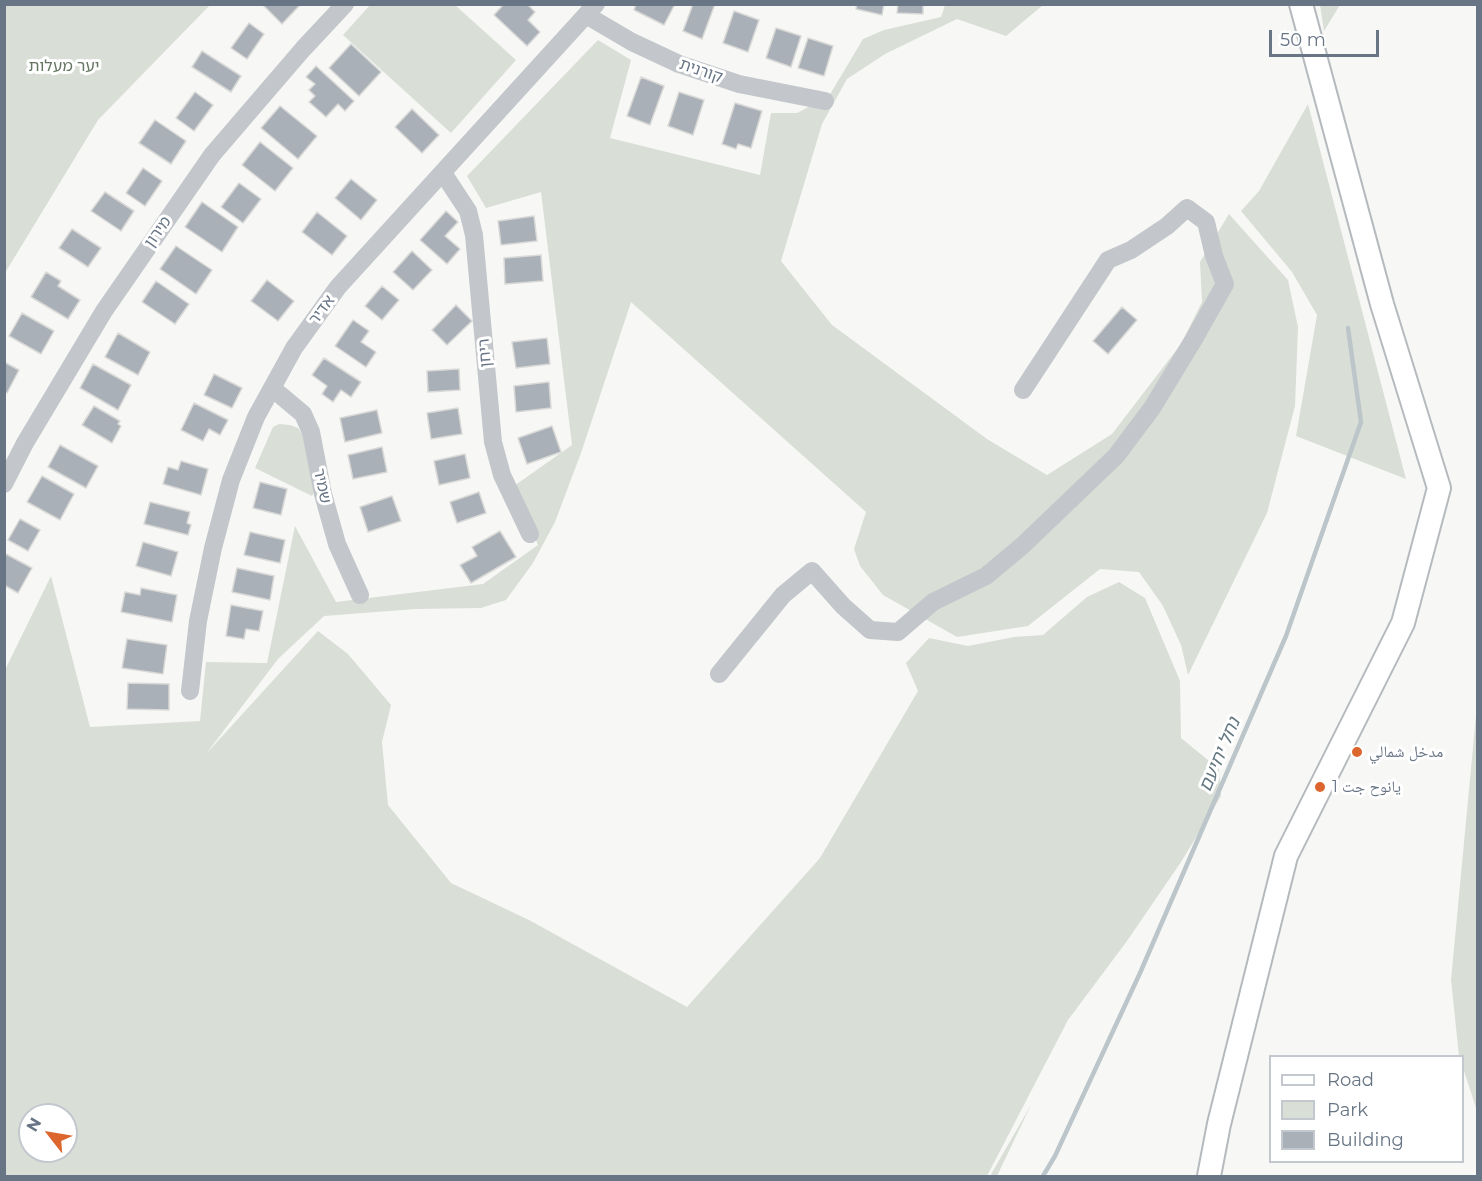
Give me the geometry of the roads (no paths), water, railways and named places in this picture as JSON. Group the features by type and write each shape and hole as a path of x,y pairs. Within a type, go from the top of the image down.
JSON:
{"main road":[{"path":"1209,1176 1219,1124 1286,856 1403,623 1438,488 1382,304 1301,4"}],"street":[{"name":"מירון","path":"4,484 25,443 104,311 212,155 345,4"},
{"name":"קורנית","path":"591,10 632,42 680,64 740,84 825,101"},
{"name":"אדיר","path":"190,691 198,621 213,548 231,480 252,428 294,348 338,287 591,10"},
{"name":"ריחן","path":"443,172 468,211 474,235 493,442 502,475 530,534"},
{"path":"719,674 783,595 812,571 843,606 870,630 898,632 933,602 986,576 1022,546 1116,456 1152,408 1194,339 1225,284 1214,256 1206,222 1187,208 1158,232 1131,250 1108,260 1023,390"},
{"name":"שמיר","path":"272,388 303,414 311,432 323,494 338,544 360,595"}],"waterway":[{"name":"נחל יחיעם","path":"1043,1176 1055,1156 1140,973 1286,636 1361,422 1348,328"}],"place":[{"name":"مدخل شمالي","path":"1357,752"},
{"name":"يانوح جت 1","path":"1320,787"}],"park label":[{"name":"יער מעלות","path":"64,66"}]}
